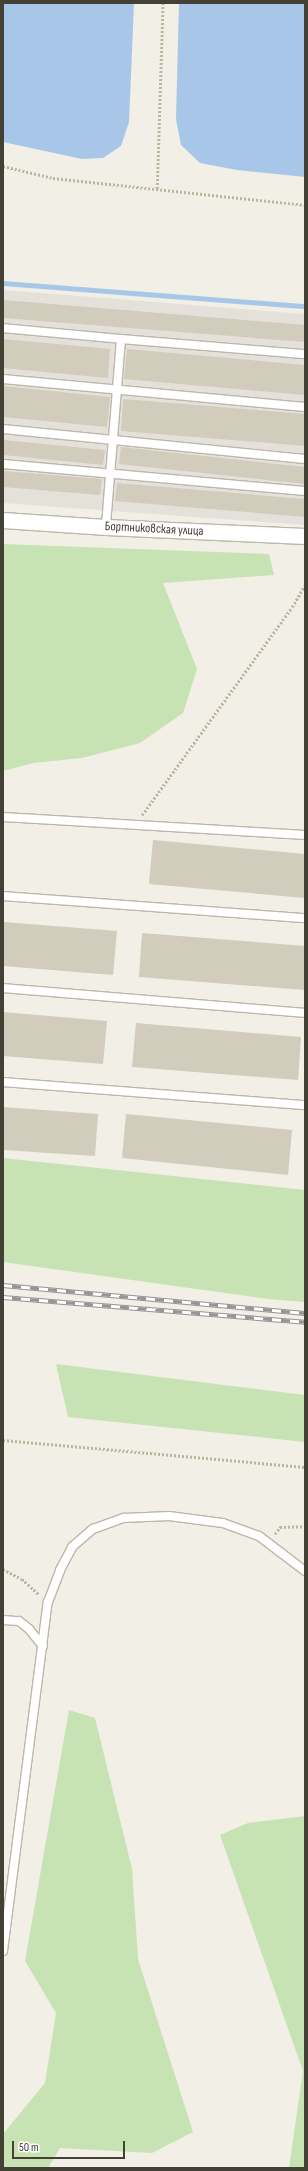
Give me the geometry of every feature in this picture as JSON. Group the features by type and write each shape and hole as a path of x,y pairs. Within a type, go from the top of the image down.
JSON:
{"street":[{"name":"Бортниковская улица","path":"3,520 106,527 305,536"}],"lane":[{"path":"3,328 305,354"},
{"path":"106,527 120,339"},
{"path":"3,379 305,407"},
{"path":"3,429 305,459"},
{"path":"3,464 305,491"},
{"path":"3,817 136,823 305,835"},
{"path":"3,896 305,918"},
{"path":"3,988 305,1013"},
{"path":"3,1082 305,1104"},
{"path":"3,1951 48,1602 60,1570 72,1547 93,1529 124,1518 168,1516 223,1523 259,1536 305,1571"},
{"path":"3,1620 19,1621 29,1629 43,1646"}],"path":[{"path":"157,189 163,3"},
{"path":"3,166 53,178 305,205"},
{"path":"136,823 292,607 305,586"},
{"path":"3,1440 305,1468"},
{"path":"268,1542 280,1527 305,1526"},
{"path":"3,1569 22,1579 48,1602"}],"shaded area":[{"path":"3,290 305,314 305,525 3,503"}],"green space":[{"path":"3,544 269,554 274,575 163,583 197,669 183,713 140,743 82,758 33,763 3,771"},
{"path":"3,1158 305,1190 305,1302 268,1299 3,1262"},
{"path":"56,1364 305,1395 305,1442 68,1417"},
{"path":"69,1710 95,1718 132,1869 138,1959 193,2132 152,2153 60,2148 48,2168 3,2168 3,2134 45,2083 56,2013 25,1961"},
{"path":"305,1816 305,2168 289,2168 303,2071 220,1835 248,1823"}],"water":[{"path":"3,3 134,3 129,122 121,146 103,158 82,159 3,142"},
{"path":"179,3 305,3 305,177 237,170 200,163 181,145 176,119"}],"building":[{"path":"3,300 305,325 305,342 3,318"},
{"path":"3,339 110,349 108,378 3,368"},
{"path":"127,349 305,365 305,395 124,379"},
{"path":"3,386 110,397 107,427 3,417"},
{"path":"123,399 305,414 305,446 121,431"},
{"path":"3,440 105,450 103,465 3,455"},
{"path":"121,447 305,467 305,484 119,464"},
{"path":"3,471 102,479 100,495 3,487"},
{"path":"117,483 305,499 305,517 115,501"},
{"path":"153,840 305,854 305,898 149,884"},
{"path":"3,922 117,931 113,975 3,966"},
{"path":"142,933 305,946 305,990 139,977"},
{"path":"3,1012 107,1021 103,1064 3,1056"},
{"path":"136,1023 301,1037 298,1080 132,1067"},
{"path":"3,1107 98,1114 95,1156 3,1150"},
{"path":"126,1114 292,1130 288,1175 122,1158"}],"waterway":[{"path":"3,283 305,306"}],"railway":[{"path":"3,1285 305,1313"},
{"path":"3,1297 305,1322"}]}
